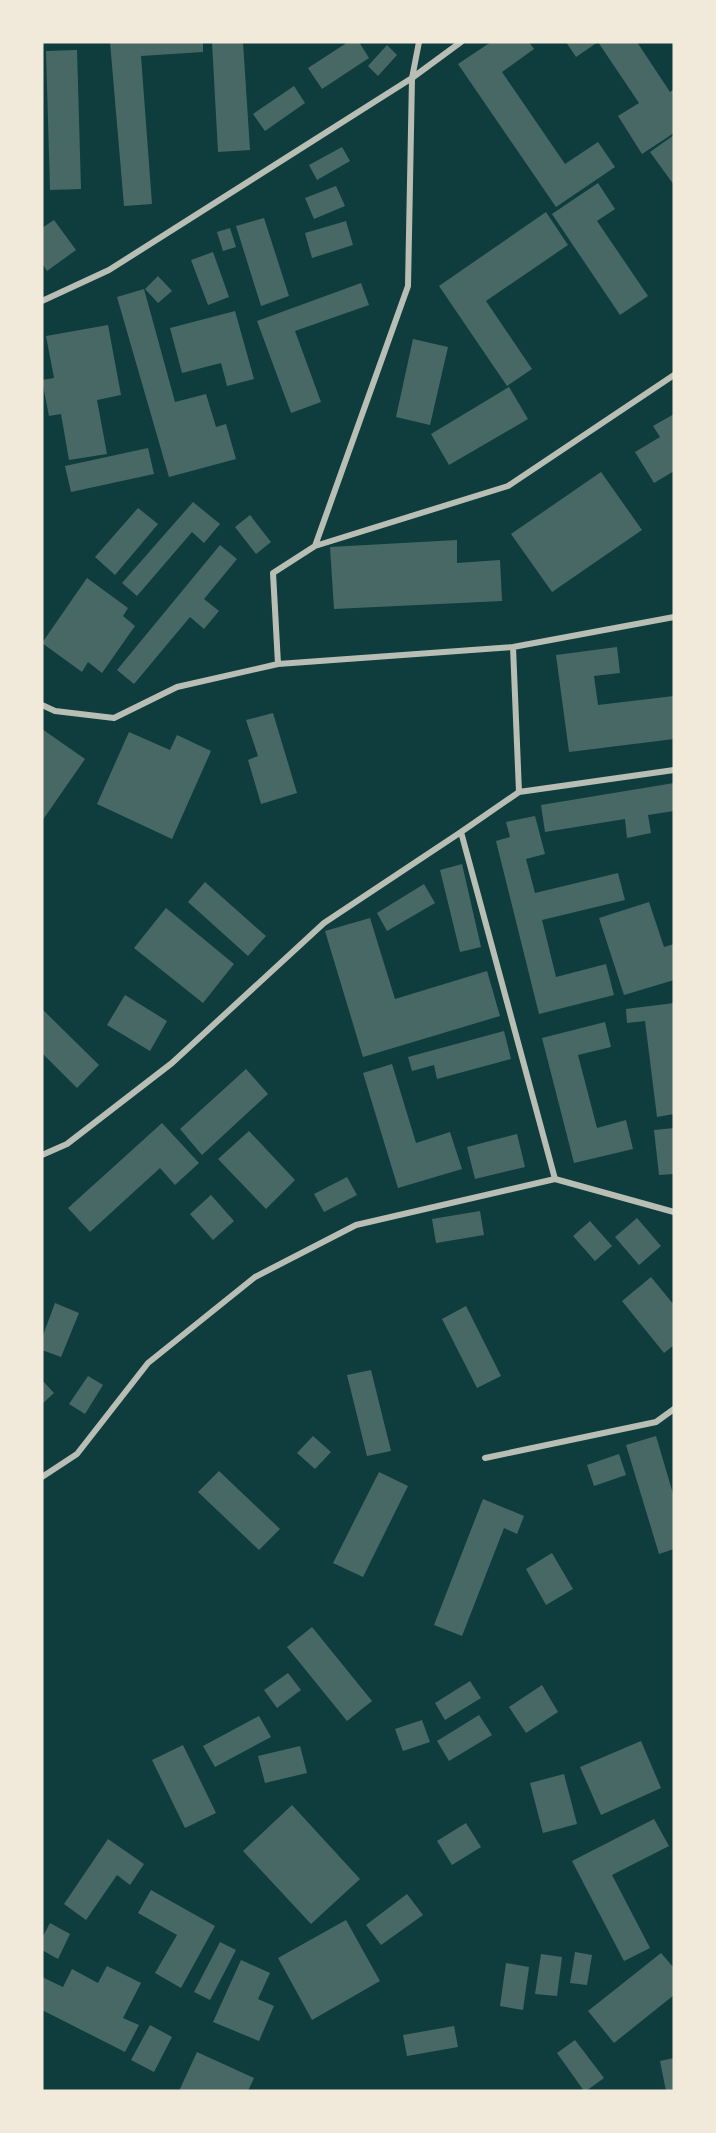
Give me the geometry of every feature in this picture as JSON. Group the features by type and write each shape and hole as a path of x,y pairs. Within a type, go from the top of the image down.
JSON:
{"street":[{"path":"315,546 408,286 412,78 419,42"},
{"path":"42,301 109,270 412,78 461,42"},
{"path":"278,664 273,573 315,546 508,486 674,375"},
{"path":"42,705 55,711 114,718 177,687 278,664 513,647 674,616"},
{"path":"513,647 519,792"},
{"path":"42,1155 67,1144 172,1063 324,923 519,792 674,770"},
{"path":"461,832 555,1179"},
{"path":"42,1477 77,1454 148,1363 255,1277 356,1225 555,1179 674,1212"},
{"path":"484,1458 656,1422 674,1409"}],"building":[{"path":"110,42 203,42 203,52 141,56 152,204 124,206"},
{"path":"212,42 243,42 250,150 218,152"},
{"path":"348,42 359,42 369,58 322,89 308,68"},
{"path":"491,42 529,42 534,49 502,72 565,164 598,142 615,167 556,207 458,64"},
{"path":"566,42 598,42 576,57"},
{"path":"598,42 637,42 670,92 674,89 674,133 642,154 618,116 639,103"},
{"path":"387,45 397,55 378,76 368,66"},
{"path":"77,50 81,189 50,190 46,51"},
{"path":"294,86 305,103 265,131 253,114"},
{"path":"674,135 674,185 650,152"},
{"path":"342,147 350,161 317,180 309,165"},
{"path":"598,183 615,209 597,221 648,296 620,315 552,214"},
{"path":"336,186 345,206 314,219 305,198"},
{"path":"546,212 568,245 486,301 532,369 507,386 439,286"},
{"path":"264,218 289,296 261,306 236,226"},
{"path":"54,220 76,250 47,271 42,263 42,228"},
{"path":"346,221 353,245 312,258 305,233"},
{"path":"230,228 236,247 223,251 217,232"},
{"path":"213,252 229,297 208,305 191,260"},
{"path":"158,276 172,291 158,303 145,289"},
{"path":"361,283 369,305 295,331 321,402 291,413 257,321"},
{"path":"144,289 175,402 206,394 216,427 226,424 236,459 169,477 117,297"},
{"path":"235,311 254,379 227,386 221,363 182,373 170,328"},
{"path":"108,325 121,395 97,400 107,454 69,460 61,414 49,416 42,380 54,378 46,336"},
{"path":"413,339 448,347 430,425 396,417"},
{"path":"509,387 528,419 449,465 431,434"},
{"path":"674,414 674,471 654,483 635,452 660,437 653,426"},
{"path":"148,448 154,474 71,492 65,466"},
{"path":"601,472 642,530 552,592 511,534"},
{"path":"193,502 220,524 204,543 192,532 137,596 122,583"},
{"path":"138,508 158,524 115,575 95,557"},
{"path":"250,515 271,542 256,554 235,527"},
{"path":"457,540 457,563 500,560 502,601 334,609 330,547"},
{"path":"220,545 237,559 204,599 219,611 204,629 190,617 134,684 117,670"},
{"path":"87,578 128,608 123,616 135,626 102,673 88,662 82,672 42,643"},
{"path":"617,647 620,673 594,676 598,705 674,696 674,739 569,752 556,655"},
{"path":"273,713 297,793 261,804 248,760 258,756 246,720"},
{"path":"42,729 85,759 42,821"},
{"path":"129,732 170,750 177,735 211,751 172,839 97,804"},
{"path":"674,783 674,811 648,815 651,833 627,838 625,819 545,832 541,805"},
{"path":"535,816 545,854 526,859 535,893 618,873 625,900 542,920 556,977 606,964 614,995 539,1014 496,841 510,837 506,822"},
{"path":"462,864 481,947 460,952 440,870"},
{"path":"205,882 266,936 248,956 188,902"},
{"path":"424,884 435,903 387,931 377,913"},
{"path":"649,902 664,947 674,944 674,980 624,995 599,918"},
{"path":"166,908 234,964 203,1003 134,948"},
{"path":"370,918 395,999 487,971 500,1016 363,1057 325,931"},
{"path":"125,995 167,1021 150,1051 107,1025"},
{"path":"674,1003 674,1114 657,1117 645,1021 627,1023 626,1009"},
{"path":"42,1009 99,1065 77,1088 42,1053"},
{"path":"605,1022 611,1047 578,1055 597,1128 626,1120 633,1149 574,1163 542,1038"},
{"path":"504,1031 511,1059 437,1079 434,1065 412,1071 408,1057"},
{"path":"392,1064 416,1143 450,1132 462,1169 398,1188 363,1073"},
{"path":"246,1069 268,1094 202,1155 180,1129"},
{"path":"162,1123 199,1163 175,1185 160,1168 90,1232 68,1208"},
{"path":"674,1128 674,1174 659,1175 654,1130"},
{"path":"249,1131 295,1180 266,1209 218,1159"},
{"path":"517,1134 525,1167 475,1179 467,1147"},
{"path":"347,1177 357,1195 324,1212 314,1194"},
{"path":"211,1195 234,1221 213,1240 190,1214"},
{"path":"480,1211 484,1235 436,1243 432,1219"},
{"path":"637,1218 661,1246 639,1265 615,1237"},
{"path":"590,1221 612,1246 595,1261 573,1236"},
{"path":"651,1277 674,1305 674,1345 664,1353 622,1301"},
{"path":"55,1303 79,1313 61,1357 42,1350 42,1338"},
{"path":"466,1306 501,1376 477,1388 442,1319"},
{"path":"371,1370 391,1451 367,1456 347,1375"},
{"path":"88,1376 103,1385 85,1414 69,1404"},
{"path":"42,1380 54,1393 42,1404"},
{"path":"313,1436 331,1452 315,1469 297,1453"},
{"path":"656,1436 674,1497 674,1549 659,1554 626,1445"},
{"path":"619,1454 626,1475 594,1486 587,1465"},
{"path":"219,1471 280,1529 259,1550 198,1492"},
{"path":"379,1472 408,1486 363,1577 333,1563"},
{"path":"483,1499 524,1516 517,1534 504,1528 462,1636 434,1625"},
{"path":"552,1553 573,1589 546,1605 526,1569"},
{"path":"312,1627 372,1701 347,1721 287,1647"},
{"path":"288,1673 301,1690 277,1708 264,1690"},
{"path":"470,1681 481,1698 445,1720 435,1703"},
{"path":"542,1685 558,1712 526,1733 509,1707"},
{"path":"479,1715 492,1735 449,1761 437,1741"},
{"path":"259,1716 271,1737 215,1767 203,1746"},
{"path":"422,1720 430,1742 403,1751 395,1729"},
{"path":"641,1741 661,1788 601,1815 580,1767"},
{"path":"183,1745 216,1813 185,1828 152,1760"},
{"path":"300,1746 307,1773 265,1783 258,1756"},
{"path":"564,1774 577,1824 543,1833 530,1783"},
{"path":"292,1805 360,1879 311,1924 243,1851"},
{"path":"654,1819 669,1846 612,1875 650,1948 624,1961 572,1861"},
{"path":"466,1823 481,1847 452,1865 437,1841"},
{"path":"108,1839 144,1864 130,1885 117,1875 86,1920 64,1904"},
{"path":"151,1890 215,1926 181,1988 155,1973 177,1935 138,1913"},
{"path":"407,1894 423,1915 381,1945 366,1925"},
{"path":"346,1920 380,1981 312,2020 278,1958"},
{"path":"50,1923 70,1934 58,1959 42,1950 42,1938"},
{"path":"220,1942 236,1950 210,2000 194,1992"},
{"path":"575,1952 592,1955 587,1985 570,1983"},
{"path":"661,1953 674,1968 674,1995 614,2043 588,2011"},
{"path":"541,1954 562,1957 557,1996 535,1994"},
{"path":"241,1960 270,1973 258,1999 274,2006 259,2041 213,2022"},
{"path":"506,1963 529,1967 523,2010 500,2006"},
{"path":"107,1966 141,1983 123,2018 139,2025 125,2052 42,2010 42,1977 63,1987 72,1969 98,1983"},
{"path":"150,2025 172,2037 154,2072 131,2060"},
{"path":"454,2026 458,2047 407,2056 403,2035"},
{"path":"575,2040 604,2078 586,2091 557,2053"},
{"path":"197,2052 254,2078 248,2091 179,2091"},
{"path":"674,2058 674,2091 666,2091 660,2061"}]}
